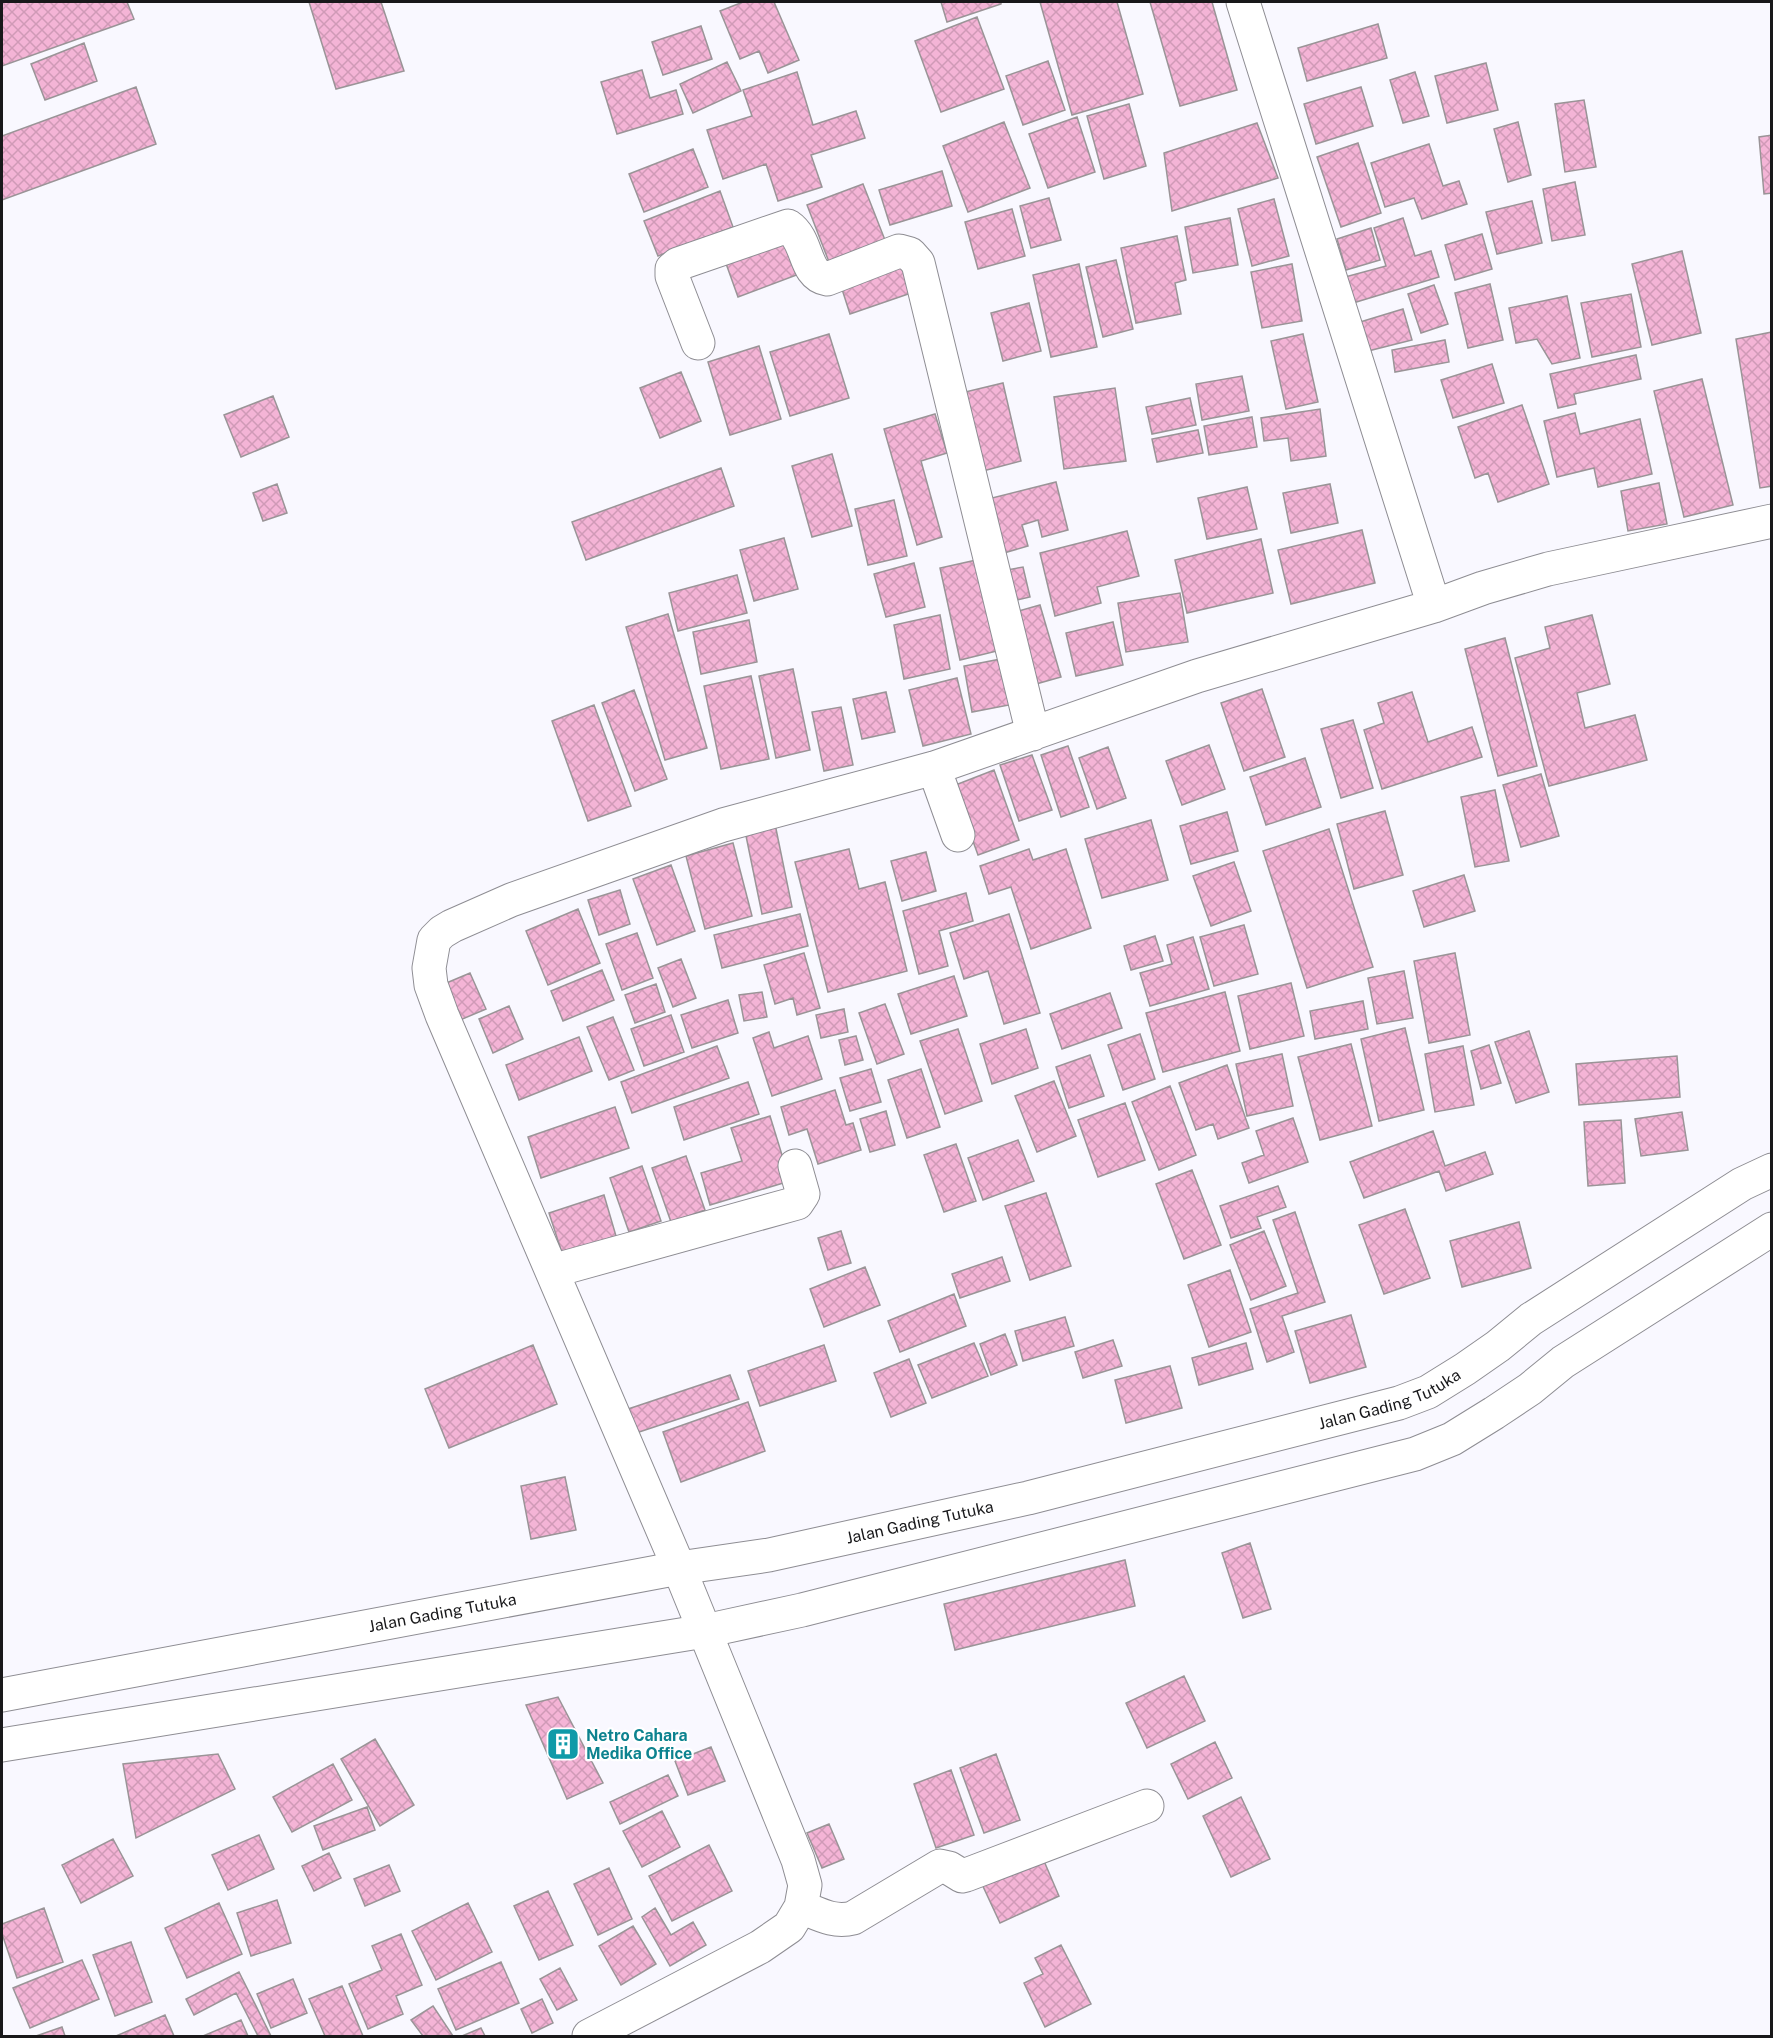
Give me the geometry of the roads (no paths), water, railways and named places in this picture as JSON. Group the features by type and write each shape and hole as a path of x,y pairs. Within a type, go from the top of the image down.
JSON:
{"street":[{"path":"1243,2 1434,606"},
{"path":"698,343 672,276 672,268 678,264 788,226 799,235 814,273 820,278 827,279 899,251 910,254 918,263 1033,734"},
{"path":"589,2037 760,1947 789,1927 801,1907 805,1885 798,1860 680,1568 431,985 429,968 434,940 452,926 511,900 723,825 934,768 1197,676 1434,606 1548,568 1772,521"},
{"path":"934,768 958,835"},
{"path":"552,1270 797,1203 802,1194 795,1166"},
{"name":"Jalan Gading Tutuka","path":"2,1695 680,1568 769,1555 1028,1498 1399,1403 1428,1392 1498,1346 1531,1319 1743,1184 1772,1170"},
{"path":"2,1744 705,1631 802,1610 1415,1454 1452,1439 1494,1413 1530,1389 1563,1362 1772,1229"},
{"path":"801,1907 833,1920 842,1921 853,1918 940,1866 949,1868 959,1875 966,1875 1147,1806"}],"place":[{"name":"Netro Cahara Medika Office","path":"563,1744"}]}
